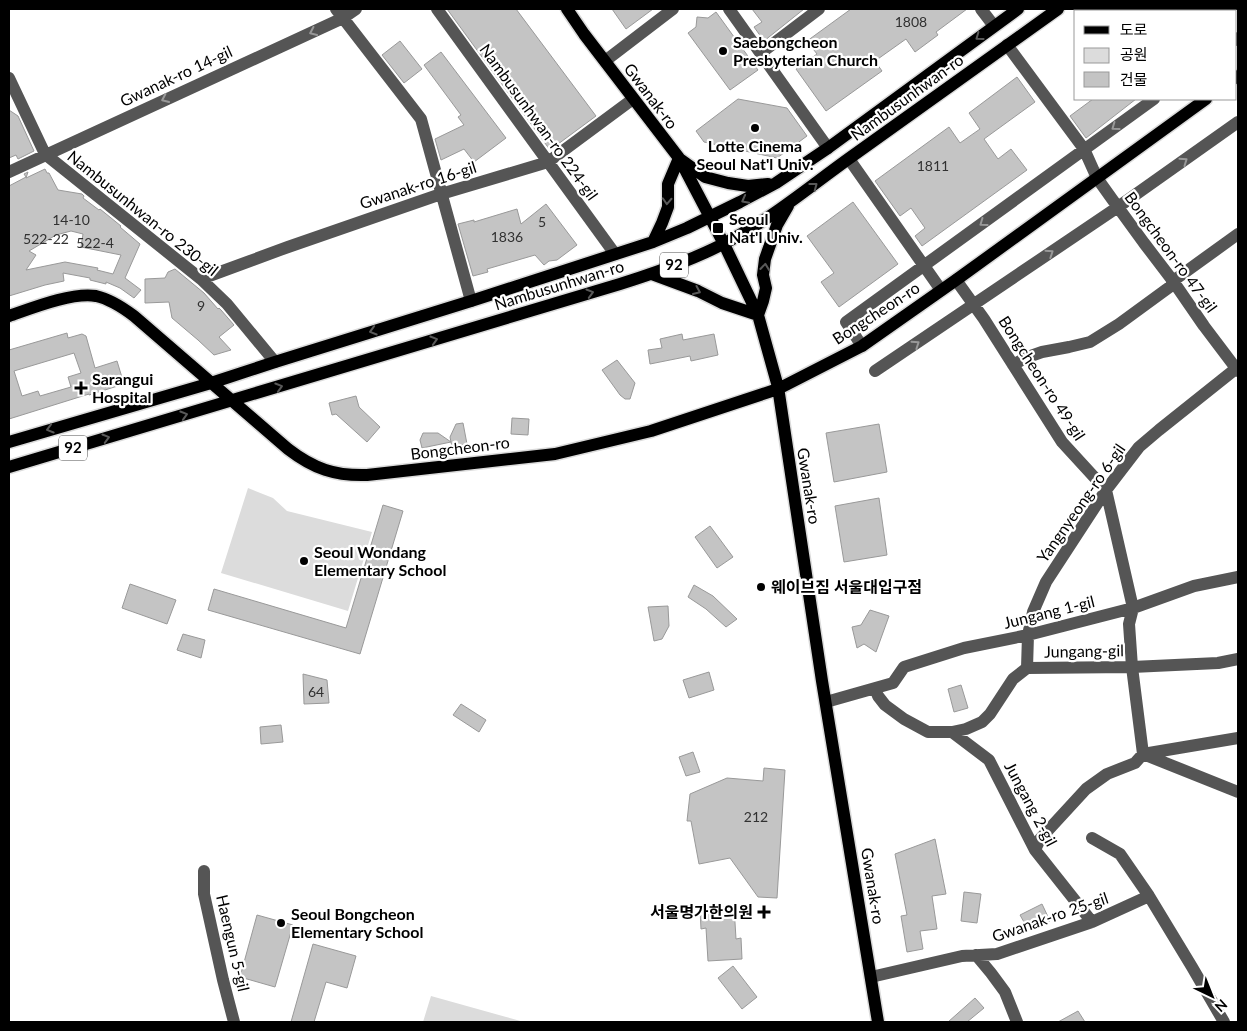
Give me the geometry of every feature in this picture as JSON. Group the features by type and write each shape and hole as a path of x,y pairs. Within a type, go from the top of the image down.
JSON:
{"main road":[{"name":"Gwanak-ro","path":"567,9 679,158 724,244 758,315 778,389 878,1022"},
{"name":"Nambusunhwan-ro","path":"9,442 471,302 653,242 710,217 776,183 828,148 1018,9"},
{"name":"Nambusunhwan-ro","path":"9,467 620,284 652,274 700,255 754,227 788,205 1058,9"},
{"name":"Bongcheon-ro","path":"9,316 58,300 71,298 90,296 115,303 134,316 300,459 326,471 354,476 555,454 652,431 778,389 862,346 1205,100"},
{"path":"653,242 668,206 668,184 679,158 705,177 728,183 748,186 776,183"},
{"path":"652,274 698,291 722,304 758,315 766,288 763,275 765,260 778,225 788,205"},
{"path":"130,406 138,406 145,414 145,422 137,429"}],"street":[{"name":"Gwanak-ro 14-gil","path":"9,172 340,13 356,9"},
{"name":"Nambusunhwan-ro 224-gil","path":"437,9 615,254"},
{"path":"605,61 674,9"},
{"path":"729,9 828,148"},
{"path":"760,53 819,9"},
{"path":"981,9 994,26"},
{"path":"340,13 421,119 471,302"},
{"path":"1008,45 1084,150 1097,178"},
{"name":"Nambusunhwan-ro 230-gil","path":"9,78 45,154 201,279 227,304 275,362"},
{"name":"Gwanak-ro 16-gil","path":"201,279 441,194 548,162 633,99"},
{"name":"Bongcheon-ro","path":"862,346 846,322 1153,100"},
{"path":"875,371 1118,207 1238,122"},
{"name":"Bongcheon-ro","path":"849,159 941,290"},
{"name":"Bongcheon-ro 47-gil","path":"1097,178 1204,326 1238,369"},
{"path":"1013,365 1042,352 1069,348 1090,342 1119,324 1171,286 1173,281 1238,234"},
{"name":"Bongcheon-ro 49-gil","path":"956,280 984,320 1062,442 1106,490"},
{"name":"Yangnyeong-ro 6-gil","path":"1027,668 1028,635 1034,612 1046,582 1106,490 1139,447 1238,369"},
{"path":"1106,490 1132,608 1129,624 1132,667 1143,754"},
{"name":"Jungang 1-gil","path":"875,688 893,683 904,667 964,648 1028,635 1132,608 1194,586 1238,577"},
{"name":"Jungang-gil","path":"875,688 885,705 904,719 928,732 952,732 966,729 982,722 990,714 1013,680 1027,668 1132,667 1218,663 1238,659"},
{"path":"826,702 875,688"},
{"name":"Jungang 2-gil","path":"952,732 989,760 1035,850 1092,922"},
{"path":"1035,850 1040,839 1086,790 1107,774 1135,763 1143,754 1238,738"},
{"path":"1143,754 1238,792"},
{"path":"1092,838 1120,854 1192,967 1224,1022"},
{"name":"Haengun 5-gil","path":"204,871 204,894 234,1022"},
{"name":"Gwanak-ro 25-gil","path":"871,977 962,956 997,954 1092,922 1148,896"},
{"path":"976,955 1005,992 1017,1022"}],"green space":[{"path":"248,488 273,498 287,511 372,532 348,611 221,573"},
{"path":"431,996 524,1022 423,1022"}],"building":[{"path":"447,9 516,9 596,116 550,150"},
{"path":"612,9 653,9 626,29"},
{"path":"752,9 804,9 764,41 754,27 762,22"},
{"path":"851,9 967,9 936,32 938,35 915,52 906,39 875,61 882,71 826,111 796,69 817,54 807,41"},
{"name":"Saebongcheon Presbyterian Church","path":"716,12 758,70 730,90 688,33 696,27 697,17 708,18"},
{"path":"400,41 422,69 404,83 382,55"},
{"path":"441,52 506,138 474,162 464,149 441,160 435,139 464,125 458,117 461,115 424,65"},
{"path":"1017,77 1035,102 984,139 998,159 1011,149 1027,170 922,246 915,236 925,228 911,208 900,216 875,181 949,127 960,143 980,129 969,113"},
{"path":"738,99 787,108 807,136 777,158 704,142 696,131"},
{"path":"1092,100 1135,100 1086,138 1070,116"},
{"path":"9,110 18,116 34,151 18,159 16,155 9,158"},
{"path":"45,169 58,190 82,194 83,198 100,209 140,244 125,278 141,290 134,298 120,288 106,282 106,284 90,280 90,278 63,273 64,281 9,296 9,186 26,177 24,174 28,172 26,178","holes":["71,231 83,234 81,247 121,255 113,274 97,270 98,268 65,262 26,270 36,255 29,251 56,235"]},
{"path":"853,202 898,264 839,307 821,282 834,273 807,236"},
{"path":"546,204 577,245 557,260 549,261 544,265 535,255 487,269 488,272 473,276 458,224 474,220 474,222 517,209 521,224"},
{"path":"175,269 204,293 234,325 219,337 231,350 214,355 172,318 169,302 145,303 145,279 165,278 168,272"},
{"path":"67,333 68,338 82,334 86,336 95,368 117,361 124,384 9,419 9,350","holes":["74,353 81,373 68,377 71,387 40,396 38,391 22,396 14,371"]},
{"path":"682,334 683,340 714,334 718,355 691,361 690,356 650,364 648,350 662,348 660,339"},
{"path":"617,360 635,383 630,399 625,399 620,395 602,370"},
{"path":"356,396 359,407 380,427 367,442 336,414 332,415 329,403"},
{"path":"512,418 529,419 528,435 511,434"},
{"path":"463,423 467,444 452,447 450,437 456,424"},
{"path":"879,424 887,472 834,482 826,433"},
{"path":"423,433 438,433 451,442 422,448 420,440"},
{"path":"879,498 887,555 844,562 835,506"},
{"path":"383,505 403,511 360,654 208,610 214,589 346,628"},
{"path":"710,526 733,557 717,568 695,537"},
{"path":"130,584 176,600 167,624 122,608"},
{"path":"694,585 713,596 737,619 726,627 706,609 688,597"},
{"path":"668,606 669,626 662,639 654,641 648,607"},
{"path":"870,610 889,616 876,652 864,644 857,648 852,627 861,625"},
{"path":"183,634 205,640 201,658 177,650"},
{"path":"709,672 714,690 689,698 683,680"},
{"path":"303,674 327,680 329,703 304,704"},
{"path":"961,685 968,708 954,712 948,689"},
{"path":"461,704 486,720 479,732 453,715"},
{"path":"281,725 283,742 261,744 260,727"},
{"path":"693,752 700,772 686,776 679,757"},
{"path":"764,768 785,770 777,898 758,897 730,858 699,864 691,821 687,821 690,794 727,778 763,781"},
{"path":"935,839 946,894 932,896 937,929 920,931 923,949 907,952 901,916 907,915 895,854"},
{"path":"964,892 981,894 977,923 961,921"},
{"path":"1042,904 1050,921 1029,931 1020,915"},
{"path":"734,906 736,939 741,938 742,959 708,961 706,928 701,929 700,909"},
{"path":"257,915 293,925 275,987 240,977"},
{"path":"313,944 356,956 347,988 326,982 314,1022 291,1022"},
{"path":"733,966 757,997 742,1009 718,978"},
{"path":"975,998 984,1008 967,1022 948,1022"},
{"path":"1078,1011 1085,1022 1058,1022"}],"place":[{"name":"Saebongcheon Presbyterian Church","path":"723,51"},
{"name":"Lotte Cinema Seoul Nat'l Univ.","path":"755,128"},
{"name":"Seoul Nat'l Univ.","path":"718,228"},
{"name":"Sarangui Hospital","path":"81,388"},
{"name":"Seoul Wondang Elementary School","path":"304,561"},
{"name":"웨이브짐 서울대입구점","path":"761,587"},
{"name":"서울명가한의원","path":"764,912"},
{"name":"Seoul Bongcheon Elementary School","path":"281,923"}]}
